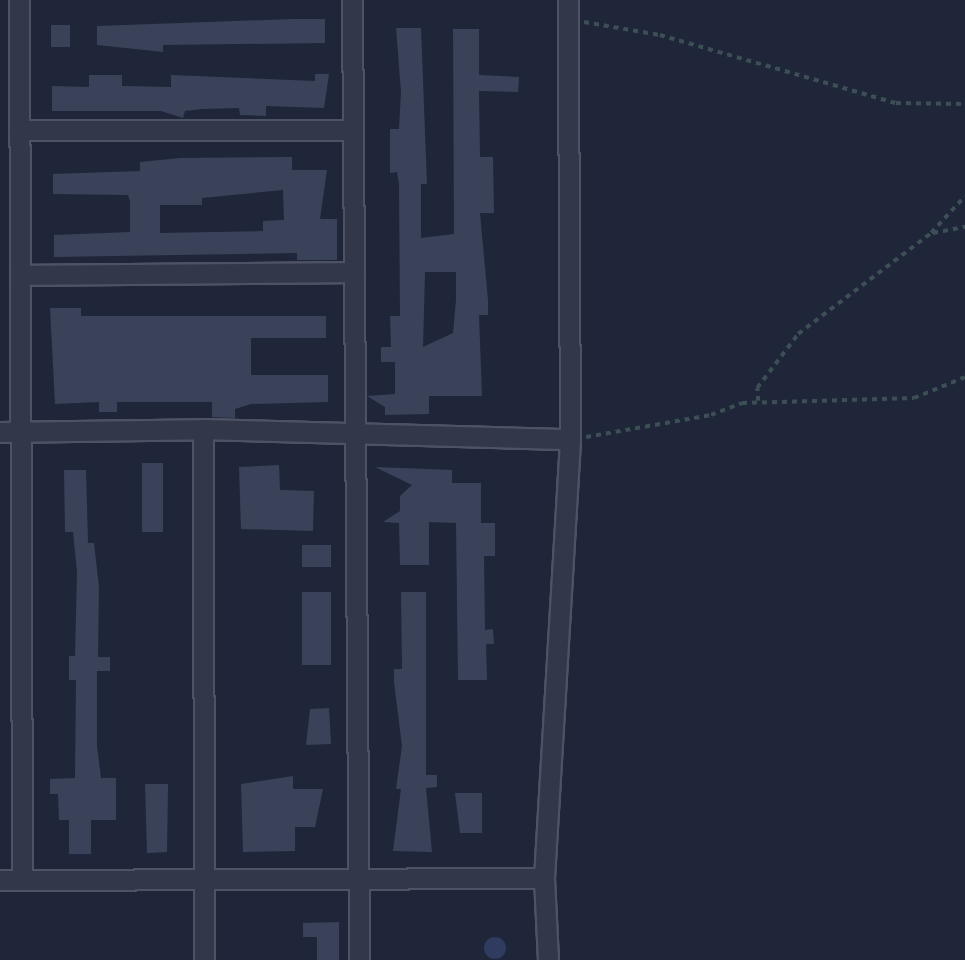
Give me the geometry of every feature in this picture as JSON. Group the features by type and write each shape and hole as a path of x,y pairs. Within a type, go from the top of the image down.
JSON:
{"street":[{"path":"19,0 22,880"},
{"path":"352,0 359,960"},
{"path":"548,960 544,878 570,439 568,0"},
{"path":"19,130 352,130"},
{"path":"20,275 354,272"},
{"path":"0,432 203,429 570,439"},
{"path":"203,429 204,960"},
{"path":"0,880 544,878"}],"path":[{"path":"568,20 670,37 896,103 965,104"},
{"path":"758,401 757,388 797,334 931,233 965,196"},
{"path":"931,233 965,227"},
{"path":"570,439 758,401 914,398 965,377"}],"water":[{"path":"491,937 499,937 506,944 506,952 499,959 491,959 484,952 484,944"}],"building":[{"path":"325,19 325,43 163,45 163,52 97,45 97,26"},
{"path":"51,25 70,25 70,47 51,47"},
{"path":"396,28 421,28 427,184 421,184 421,238 454,234 453,29 479,29 479,75 519,77 518,92 479,91 480,157 493,157 494,213 480,213 488,300 488,315 479,315 482,396 429,396 429,414 385,415 385,407 367,396 395,394 395,362 381,362 381,347 391,347 390,316 400,316 399,184 397,172 390,173 390,129 399,129 401,92","holes":["425,272 456,272 453,333 423,347"]},
{"path":"315,74 329,74 324,108 266,106 266,116 240,115 239,108 202,109 185,111 183,118 161,111 52,111 52,86 89,87 89,75 122,75 122,86 171,87 171,75 315,81"},
{"path":"292,157 292,170 327,170 320,219 337,219 337,260 297,260 297,253 54,257 54,235 130,232 130,201 128,195 53,194 53,174 140,171 140,162 180,158","holes":["283,190 284,220 263,221 263,231 160,233 160,205 202,205 202,198"]},
{"path":"50,308 81,308 81,316 326,316 326,338 251,338 251,375 328,375 328,402 251,404 235,409 235,418 212,417 212,402 117,402 117,412 99,412 99,402 55,404"},
{"path":"142,463 163,463 163,532 142,532"},
{"path":"279,465 280,490 314,491 313,531 241,529 239,467"},
{"path":"375,467 452,470 452,483 481,483 481,523 495,523 495,556 484,556 485,630 493,629 494,644 486,644 487,680 458,680 456,523 429,522 429,565 400,565 399,523 383,522 400,511 400,496 412,485"},
{"path":"64,470 86,470 88,543 94,543 99,587 98,657 110,657 110,671 97,671 97,746 101,778 116,778 116,820 91,820 91,854 69,854 69,820 59,820 58,794 50,794 50,779 75,778 76,680 69,680 69,656 75,656 77,572 73,532 65,532"},
{"path":"302,545 331,545 331,567 302,567"},
{"path":"302,592 331,592 331,665 302,665"},
{"path":"401,592 426,592 426,775 437,775 437,787 426,788 432,852 393,851 401,789 396,789 402,746 394,669 402,669"},
{"path":"329,708 331,744 306,745 310,709"},
{"path":"293,776 293,789 323,789 315,827 295,827 295,851 243,852 241,784"},
{"path":"145,784 168,784 167,852 147,853"},
{"path":"455,793 482,793 482,833 460,833"},
{"path":"339,922 339,960 317,960 317,937 303,937 303,923"}]}
